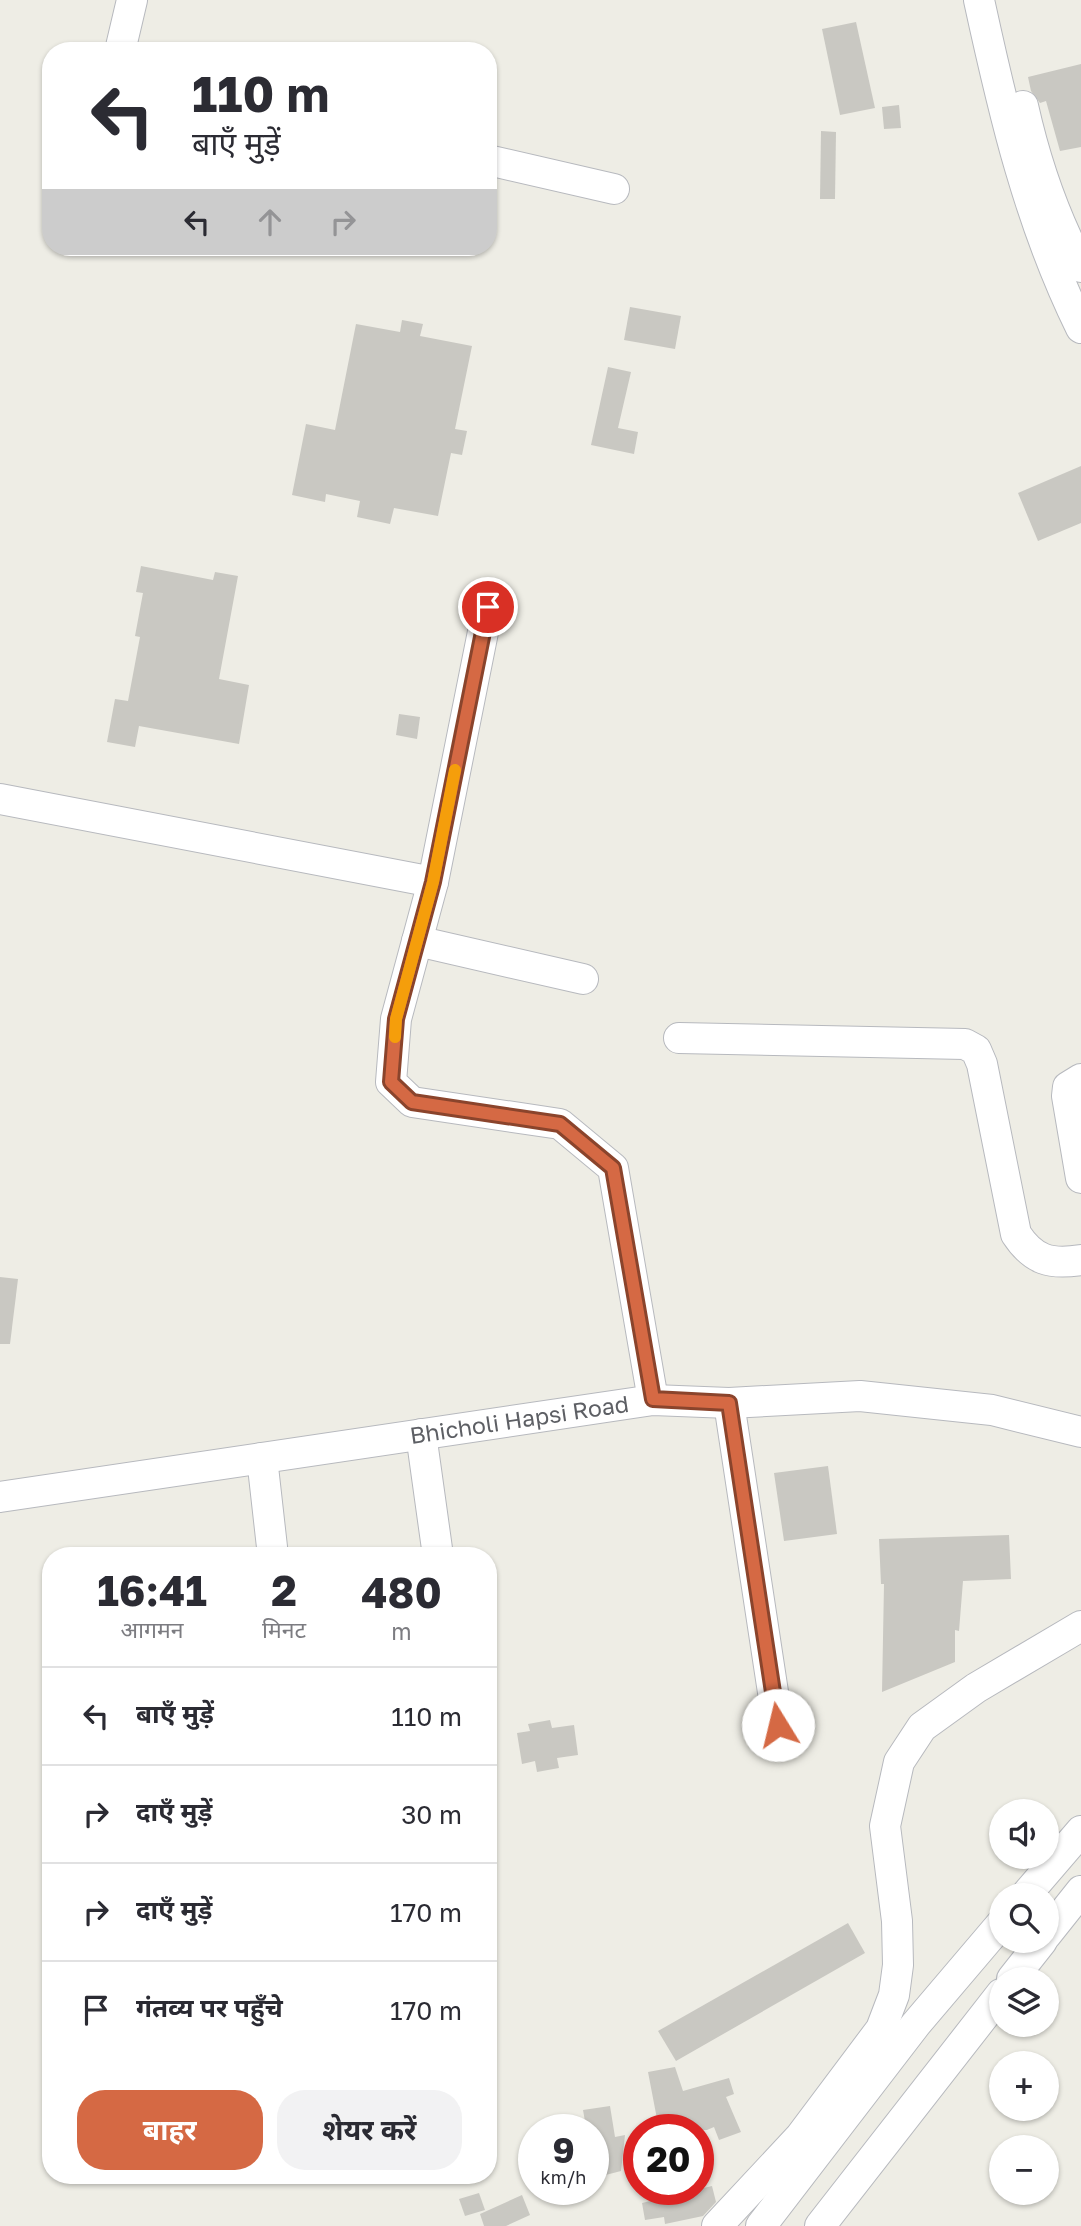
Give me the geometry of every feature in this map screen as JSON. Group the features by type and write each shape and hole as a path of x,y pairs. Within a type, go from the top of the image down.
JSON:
{"street":[{"path":"122,42 132,0"},
{"path":"979,0 1020,175 1041,237 1081,328"},
{"path":"1000,0 1029,133 1077,249"},
{"path":"497,162 614,190"},
{"path":"488,607 433,882 396,1019 391,1082 412,1102 560,1124 613,1168 653,1399"},
{"path":"0,799 433,882"},
{"path":"417,942 583,979"},
{"path":"679,1038 965,1044 975,1050 982,1065 1016,1234 1027,1252 1048,1261 1081,1260"},
{"path":"1081,1079 1068,1087 1067,1096 1081,1178"},
{"name":"Bhicholi Hapsi Road","path":"0,1497 653,1399 729,1403 860,1396 992,1410 1081,1432"},
{"path":"729,1403 778,1725"},
{"path":"421,1434 437,1547"},
{"path":"262,1458 272,1547"},
{"path":"717,2226 800,2137 881,2029 894,1995 898,1965 897,1921 886,1826 899,1762 922,1727 976,1688 1081,1626"},
{"path":"1036,1883 1081,1830"},
{"path":"1059,1919 1081,1891"},
{"path":"761,2226 916,2024 989,1938"},
{"path":"1021,1967 1033,1953"},
{"path":"820,2226 989,2009"}],"building":[{"path":"856,22 875,108 840,115 822,29"},
{"path":"1081,64 1081,147 1060,151 1046,101 1040,103 1031,91 1028,77"},
{"path":"899,105 901,128 884,129 882,107"},
{"path":"821,131 836,132 835,199 820,199"},
{"path":"630,307 681,316 675,349 624,340"},
{"path":"402,320 423,324 420,336 472,346 455,429 467,431 462,455 451,453 438,516 394,508 390,524 357,517 360,501 326,494 325,502 292,495 306,424 335,430 356,324 400,332"},
{"path":"608,367 631,372 618,428 638,432 634,454 591,445"},
{"path":"1081,466 1081,523 1038,541 1018,493"},
{"path":"141,566 213,580 215,572 238,576 219,679 249,685 239,744 139,726 135,747 107,742 115,699 128,701 140,637 135,636 143,593 136,592"},
{"path":"399,714 420,717 417,739 396,735"},
{"path":"0,1277 18,1279 10,1344 0,1344"},
{"path":"828,1466 837,1534 784,1541 774,1473"},
{"path":"1009,1535 1011,1579 963,1581 959,1631 955,1630 955,1662 882,1692 884,1584 881,1584 879,1539"},
{"path":"550,1720 552,1728 574,1725 578,1755 557,1758 559,1768 537,1772 535,1761 522,1764 517,1733 530,1731 528,1724"},
{"path":"848,1923 865,1953 676,2061 658,2031"},
{"path":"675,2067 683,2091 729,2078 734,2094 726,2097 741,2132 719,2140 714,2127 714,2114 656,2114 648,2072"},
{"path":"610,2106 615,2137 623,2135 621,2171 609,2174 609,2114 584,2114 583,2110"},
{"path":"479,2193 485,2210 465,2216 459,2199"},
{"path":"518,2197 518,2205 526,2205 530,2215 506,2226 484,2226 480,2214"},
{"path":"642,2205 713,2205 703,2216 665,2224 664,2217 645,2220"}],"slow traffic":[{"path":"395,1037 396,1019 433,882 455,770"}],"route":[{"path":"488,607 433,882 396,1019 391,1082 412,1102 560,1124 613,1168 653,1399 729,1403 778,1725"}]}
